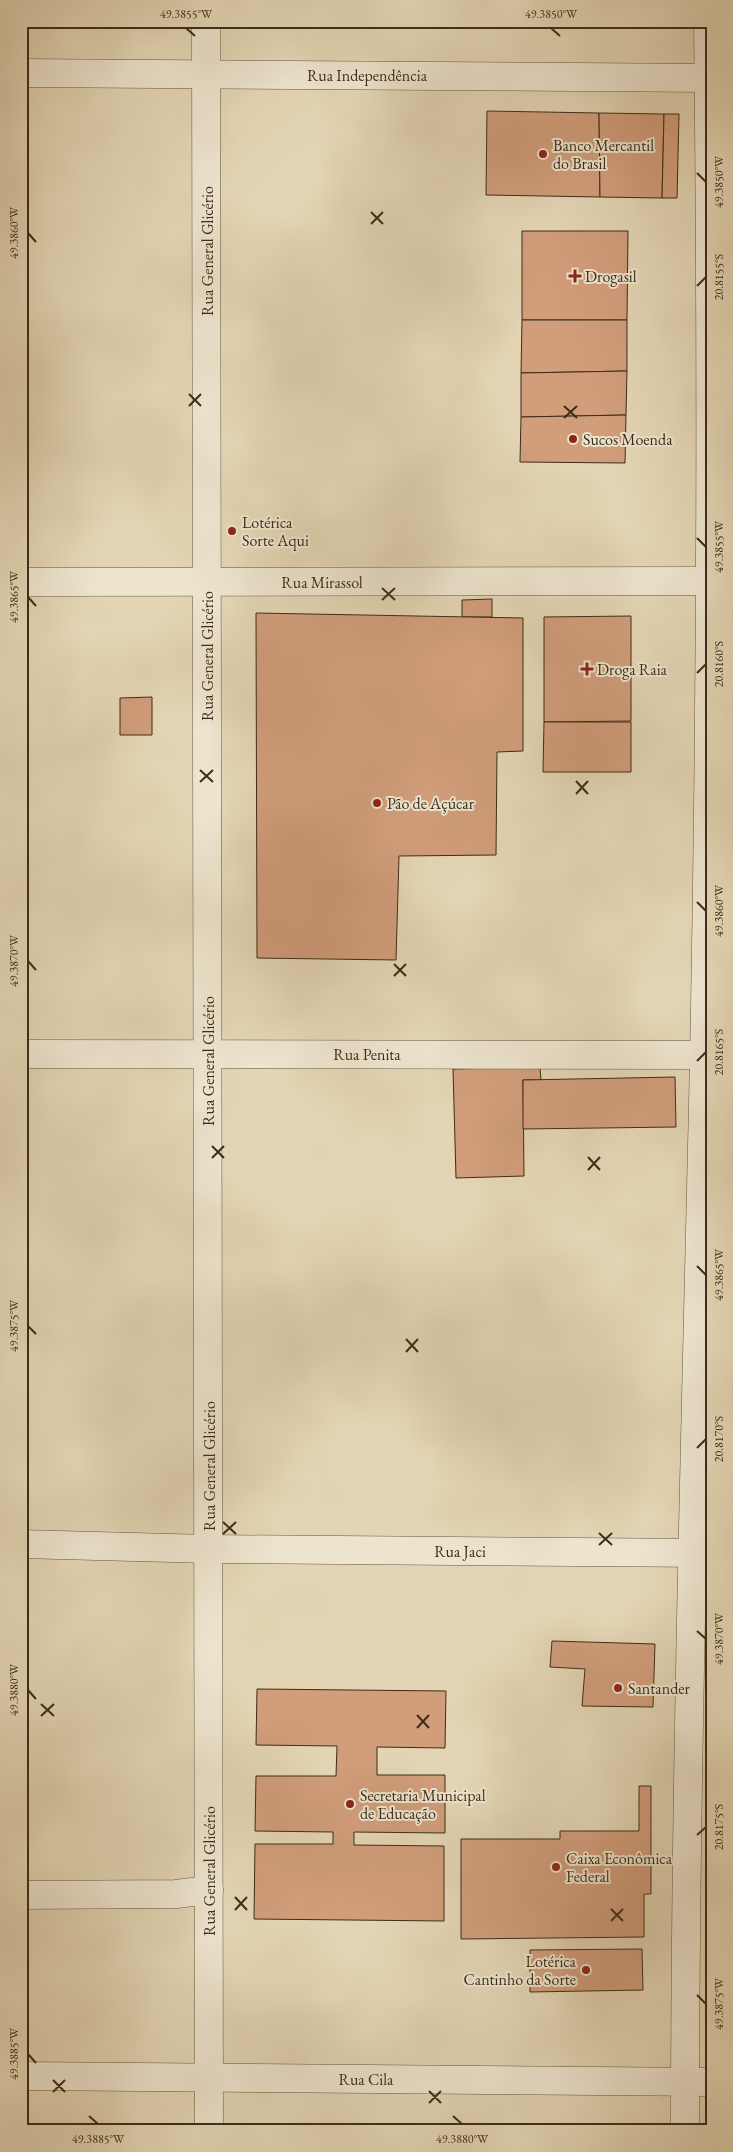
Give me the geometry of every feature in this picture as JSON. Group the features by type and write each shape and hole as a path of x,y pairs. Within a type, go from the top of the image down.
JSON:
{"street":[{"name":"Rua General Glicério","path":"206,21 209,2131"},
{"path":"685,2131 702,1553 708,1055 711,581 710,78 708,21"},
{"name":"Rua Independência","path":"21,73 710,78"},
{"name":"Rua Mirassol","path":"21,582 711,581"},
{"name":"Rua Penita","path":"21,1054 708,1055"},
{"name":"Rua Jaci","path":"21,1544 209,1549 702,1553"},
{"path":"21,1895 176,1894 209,1890"},
{"name":"Rua Cila","path":"21,2076 712,2082"}],"building":[{"name":"Banco Mercantil do Brasil","path":"487,111 599,113 600,197 486,195"},
{"path":"599,113 664,114 662,198 600,197"},
{"path":"664,114 679,114 677,198 662,198"},
{"name":"Drogasil","path":"522,231 628,231 627,320 522,320"},
{"path":"522,320 627,320 627,371 521,373"},
{"path":"627,371 626,415 521,417 521,373"},
{"name":"Sucos Moenda","path":"626,415 625,463 520,462 521,417"},
{"path":"492,599 492,617 462,617 462,600"},
{"name":"Pão de Açúcar","path":"256,613 523,618 523,751 497,752 496,855 399,856 396,960 257,958"},
{"name":"Droga Raia","path":"631,616 631,721 544,722 544,617"},
{"path":"152,697 152,735 120,735 120,698"},
{"path":"544,722 631,722 631,772 543,772"},
{"path":"540,1067 541,1080 523,1080 524,1176 456,1178 453,1069"},
{"path":"675,1077 676,1127 523,1129 523,1080"},
{"name":"Santander","path":"552,1641 655,1644 653,1707 582,1706 585,1669 550,1667"},
{"name":"Secretaria Municipal de Educação","path":"257,1689 446,1691 445,1748 377,1747 377,1775 445,1775 445,1833 354,1832 354,1845 444,1846 444,1921 254,1919 255,1844 333,1844 333,1832 255,1831 256,1776 336,1776 337,1746 256,1745"},
{"name":"Caixa Econômica Federal","path":"639,1786 651,1786 651,1894 644,1894 644,1937 461,1939 461,1839 560,1839 560,1831 639,1831"},
{"name":"Lotérica Cantinho da Sorte","path":"642,1949 643,1990 530,1992 530,1950"}],"place":[{"name":"Banco Mercantil do Brasil","path":"543,154"},
{"name":"Drogasil","path":"575,276"},
{"name":"Sucos Moenda","path":"573,439"},
{"name":"Lotérica Sorte Aqui","path":"232,531"},
{"name":"Droga Raia","path":"587,669"},
{"name":"Pão de Açúcar","path":"377,803"},
{"name":"Santander","path":"618,1688"},
{"name":"Secretaria Municipal de Educação","path":"350,1804"},
{"name":"Caixa Econômica Federal","path":"556,1867"},
{"name":"Lotérica Cantinho da Sorte","path":"586,1970"}]}
